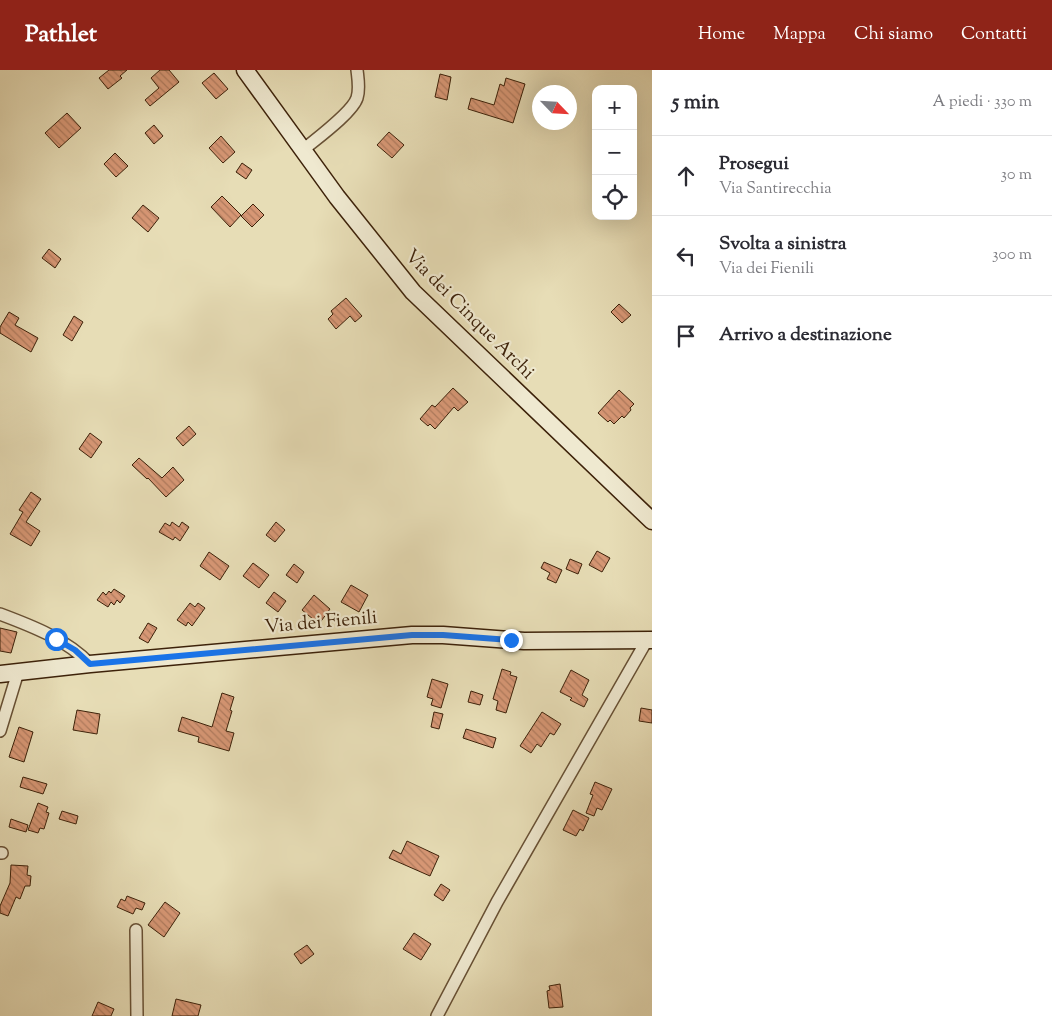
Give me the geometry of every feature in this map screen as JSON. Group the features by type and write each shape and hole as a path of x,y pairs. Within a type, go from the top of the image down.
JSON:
{"street":[{"name":"Via dei Cinque Archi","path":"245,70 345,208 413,292 652,521"},
{"path":"303,150 355,103 359,91 357,70"},
{"path":"0,614 61,641 78,652 90,664"},
{"name":"Via dei Fienili","path":"0,674 90,664 420,635 533,641 650,640"},
{"name":"Via dei Fienili","path":"437,1016 509,880 650,640"},
{"path":"0,731 18,672"},
{"path":"136,930 137,1016"}],"building":[{"path":"109,70 127,70 120,76 122,78 108,89 99,78"},
{"path":"160,70 169,70 179,82 150,106 145,100 159,88 151,78"},
{"path":"214,73 228,89 216,99 202,83"},
{"path":"440,74 451,77 447,100 435,97"},
{"path":"506,78 525,84 513,123 468,109 471,98 494,105 500,84 504,86"},
{"path":"67,113 81,128 59,148 45,133"},
{"path":"154,125 163,136 154,144 145,133"},
{"path":"389,132 404,145 392,158 377,145"},
{"path":"221,136 235,152 223,163 209,148"},
{"path":"115,153 128,166 116,177 104,164"},
{"path":"242,163 252,170 246,179 236,172"},
{"path":"222,196 241,215 230,227 211,207"},
{"path":"253,204 264,215 252,227 241,216"},
{"path":"143,205 159,218 148,232 132,218"},
{"path":"49,249 61,259 55,268 42,258"},
{"path":"346,298 362,316 355,322 350,316 336,329 328,319 333,314 331,311"},
{"path":"619,304 631,315 622,323 611,312"},
{"path":"9,312 19,318 15,325 38,338 31,352 0,333 0,327"},
{"path":"74,316 83,322 72,341 63,335"},
{"path":"453,388 468,402 458,411 454,407 435,429 430,424 428,426 420,419 432,405 435,407"},
{"path":"619,390 634,404 624,418 622,416 614,424 610,420 608,422 598,413"},
{"path":"189,426 196,434 183,446 176,438"},
{"path":"90,433 102,442 91,458 79,449"},
{"path":"139,458 162,478 173,467 184,480 166,497 132,465"},
{"path":"31,492 41,499 26,522 40,531 31,546 10,534 23,512 19,510"},
{"path":"172,522 179,527 182,522 189,527 180,541 175,537 173,540 159,532 165,523 170,526"},
{"path":"276,522 285,530 275,542 266,535"},
{"path":"597,551 610,558 602,572 589,565"},
{"path":"209,552 229,566 220,580 200,566"},
{"path":"570,559 582,564 578,574 566,569"},
{"path":"544,562 562,570 556,583 547,579 550,573 541,568"},
{"path":"253,563 269,575 259,588 243,576"},
{"path":"294,564 304,572 297,583 286,575"},
{"path":"351,585 368,595 359,612 341,602"},
{"path":"114,589 125,596 120,603 117,600 114,605 111,602 108,607 97,600 103,592 106,595"},
{"path":"274,592 286,601 278,612 266,603"},
{"path":"314,595 330,609 319,624 302,610"},
{"path":"190,603 195,607 198,603 205,608 192,626 188,622 186,626 177,620"},
{"path":"148,623 157,628 148,643 139,638"},
{"path":"0,628 17,632 11,653 0,651"},
{"path":"502,669 511,672 510,675 517,677 506,713 496,710 498,701 493,699"},
{"path":"571,670 589,680 582,695 588,699 584,707 560,692"},
{"path":"432,679 448,684 441,708 431,705 433,699 427,697"},
{"path":"471,691 483,695 480,705 468,702"},
{"path":"222,693 234,697 226,731 234,733 229,751 198,742 199,737 178,731 182,717 212,727"},
{"path":"641,708 652,710 652,723 639,721"},
{"path":"77,710 100,714 97,734 73,730"},
{"path":"434,712 443,714 439,729 431,727"},
{"path":"542,712 561,724 554,735 550,733 541,747 537,744 531,753 520,746"},
{"path":"19,727 33,732 24,762 9,757"},
{"path":"466,729 496,738 493,748 463,738"},
{"path":"23,777 47,784 43,794 20,787"},
{"path":"595,782 612,789 602,810 597,808 594,816 586,813 593,795 590,794"},
{"path":"38,803 48,807 46,812 49,813 44,829 40,828 38,833 28,830"},
{"path":"573,810 589,818 583,831 580,829 576,836 563,830"},
{"path":"62,811 78,816 76,824 59,819"},
{"path":"11,819 28,825 26,832 9,827"},
{"path":"407,841 439,856 430,876 389,858 393,850 401,854"},
{"path":"11,865 28,866 27,875 31,876 30,886 25,886 20,899 16,897 8,916 0,913 0,906 10,883"},
{"path":"441,884 450,890 443,901 434,895"},
{"path":"127,896 145,903 142,910 136,908 133,914 117,907 121,899 125,901"},
{"path":"165,902 180,913 164,937 148,925"},
{"path":"414,933 431,944 421,960 403,949"},
{"path":"307,945 314,954 301,964 294,954"},
{"path":"560,984 563,1007 549,1008 547,991 550,990 549,986"},
{"path":"176,999 201,1005 198,1016 172,1016"},
{"path":"98,1002 114,1009 111,1016 92,1016"}],"route":[{"path":"56,639 75,650 90,664 412,635 443,635 511,640"}]}
